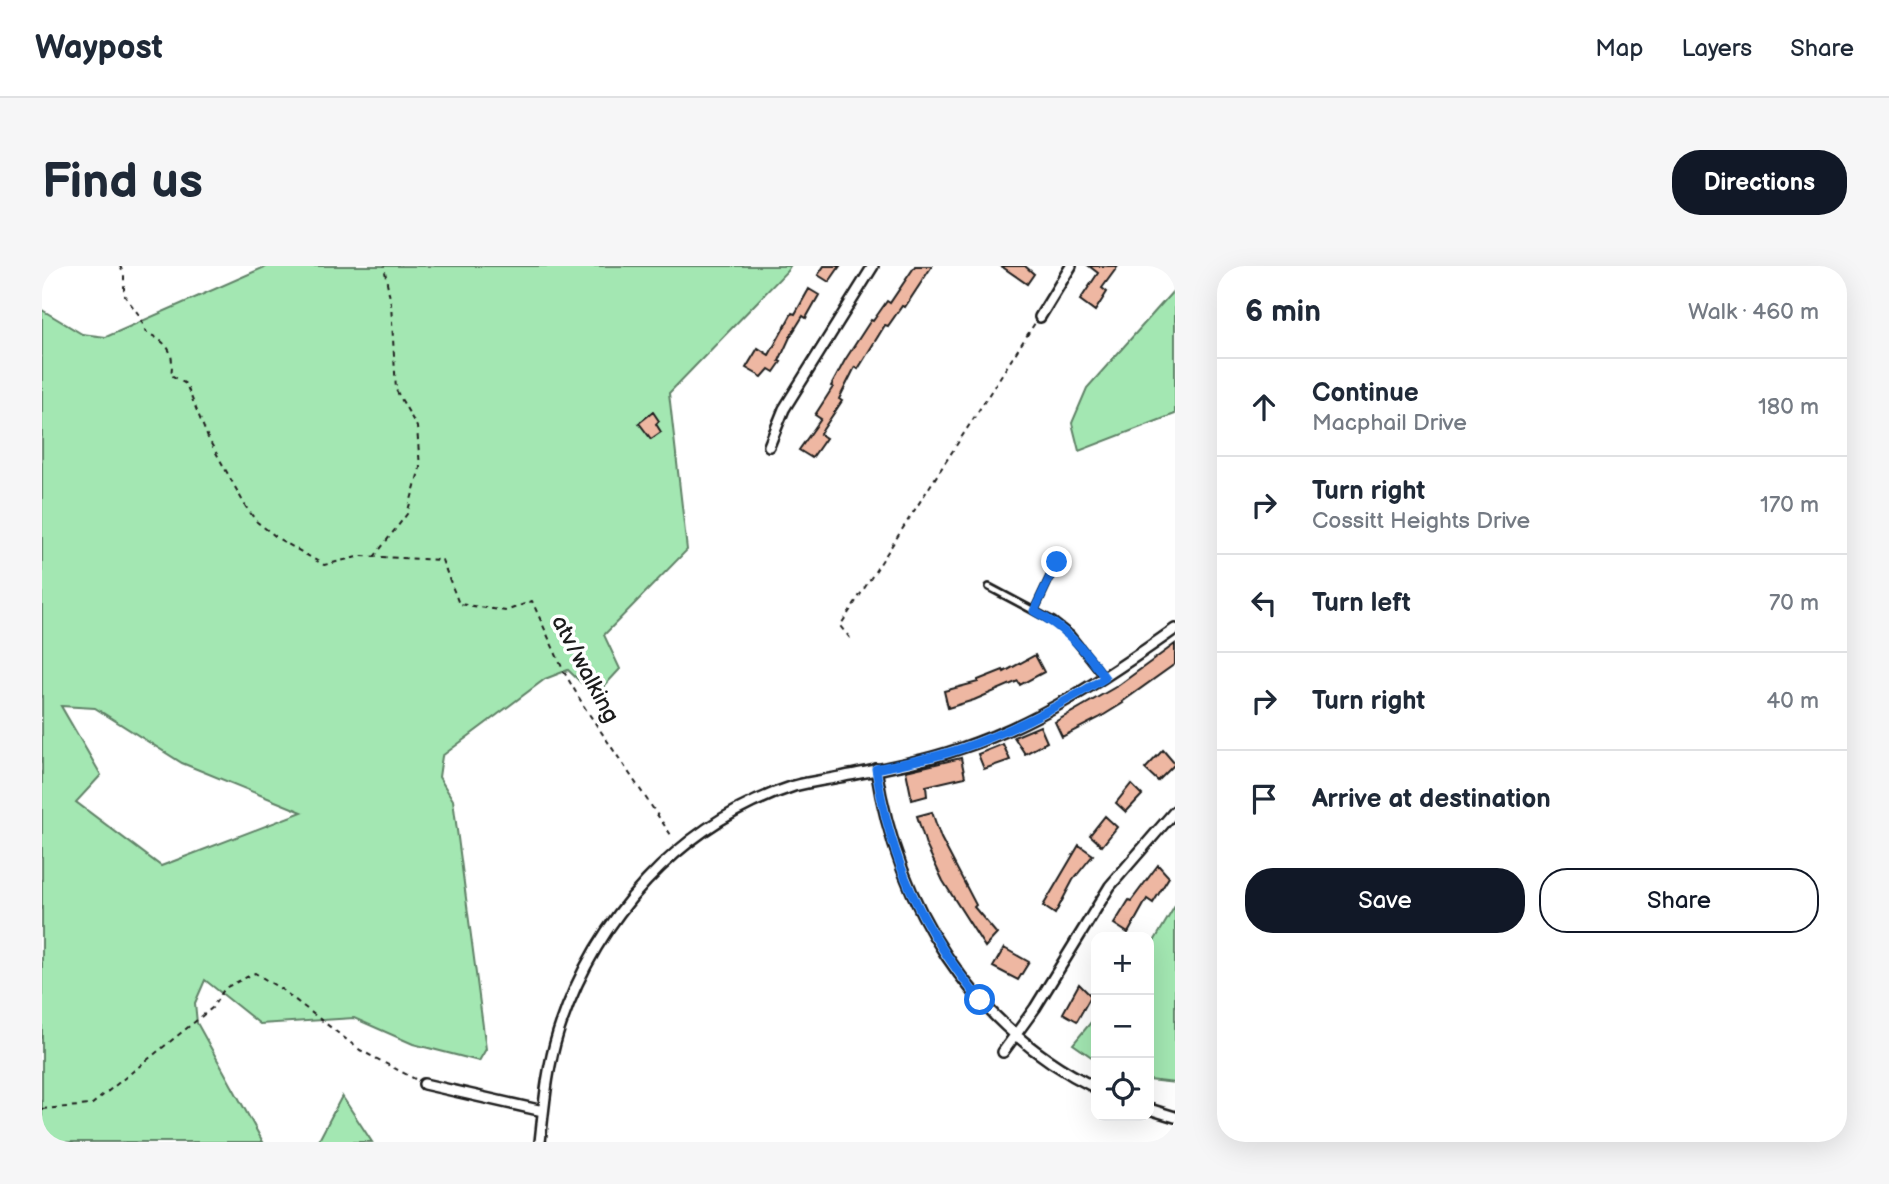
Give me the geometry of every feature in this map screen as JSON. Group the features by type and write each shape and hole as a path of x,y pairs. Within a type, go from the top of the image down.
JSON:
{"street":[{"path":"769,446 784,409 873,266"},
{"path":"1040,317 1072,266"},
{"path":"540,1142 557,1036 578,983 615,918 652,874 671,857 718,822 769,795 797,785 958,750 1045,713 1105,678 1175,629"},
{"path":"876,769 890,834 905,881 943,952 999,1019 1040,1054 1091,1085"},
{"path":"1003,1052 1035,1008 1110,886 1175,811"},
{"path":"424,1084 543,1111"},
{"path":"1154,1111 1175,1117"}],"lane":[{"path":"1034,611 1057,562"},
{"path":"989,587 1053,621 1071,635 1105,678"}],"path":[{"name":"atv/walking","path":"120,266 124,275 124,295 139,315 146,332 165,343 173,361 171,375 186,384 208,438 257,522 279,539 324,565 361,556 442,560 459,604 506,611 532,601 564,672 585,708 673,838"},
{"path":"374,557 407,513 420,468 416,427 396,390 391,304 384,266"},
{"path":"850,638 841,626 1040,317"},
{"path":"42,1109 91,1105 212,1008 225,988 256,973 360,1050 424,1084"}],"green space":[{"path":"267,266 790,266 669,393 687,550 604,635 620,669 595,696 568,670 545,679 442,756 439,777 453,800 486,1049 479,1061 413,1044 354,1018 260,1024 205,980 195,1003 197,1023 263,1142 42,1142 42,310 82,334 106,337","holes":["61,706 95,708 182,763 302,812 161,866 76,802 101,775"]},
{"path":"1175,289 1175,414 1079,451 1072,423 1087,388"},
{"path":"1175,906 1175,1083 1154,1081 1154,942"},
{"path":"1091,1022 1091,1057 1073,1044"},
{"path":"342,1096 372,1142 318,1142"}],"building":[{"path":"824,266 840,266 829,282 818,275"},
{"path":"915,266 932,266 905,307 902,306 888,326 885,325 858,369 855,367 839,399 842,401 820,434 826,438 812,458 799,450 821,419 815,415 871,320 873,321 887,301 890,303"},
{"path":"1001,266 1025,266 1034,274 1027,284"},
{"path":"1089,266 1118,266 1102,288 1107,292 1095,311 1080,300 1098,273"},
{"path":"809,289 819,295 806,318 803,316 790,337 779,361 781,362 774,372 769,369 762,377 746,368 758,348 769,355"},
{"path":"653,412 659,421 656,424 661,432 651,439 639,423"},
{"path":"1175,644 1175,664 1123,703 1062,737 1055,722 1119,685"},
{"path":"1035,655 1044,672 1020,685 1018,681 948,708 944,691 978,682 1003,670 1004,672"},
{"path":"1040,726 1047,742 1025,754 1014,737"},
{"path":"1003,744 1010,760 984,769 978,754"},
{"path":"1163,750 1175,764 1158,781 1145,769"},
{"path":"961,758 965,777 926,786 927,796 912,800 906,771"},
{"path":"1131,784 1142,795 1126,812 1116,803"},
{"path":"932,812 941,838 976,905 974,907 997,934 985,947 943,881 926,845 917,816"},
{"path":"1105,816 1117,827 1102,846 1090,835"},
{"path":"1079,845 1093,855 1073,880 1055,914 1043,906"},
{"path":"1158,865 1169,877 1153,903 1147,899 1126,932 1114,924 1129,900 1131,901"},
{"path":"1004,948 1029,962 1018,980 993,967"},
{"path":"1079,984 1091,996 1077,1021 1063,1013"}],"route":[{"path":"980,1000 946,957 905,881 887,825 876,769 958,750 1045,713 1105,678 1071,635 1034,611 1057,562"}]}
